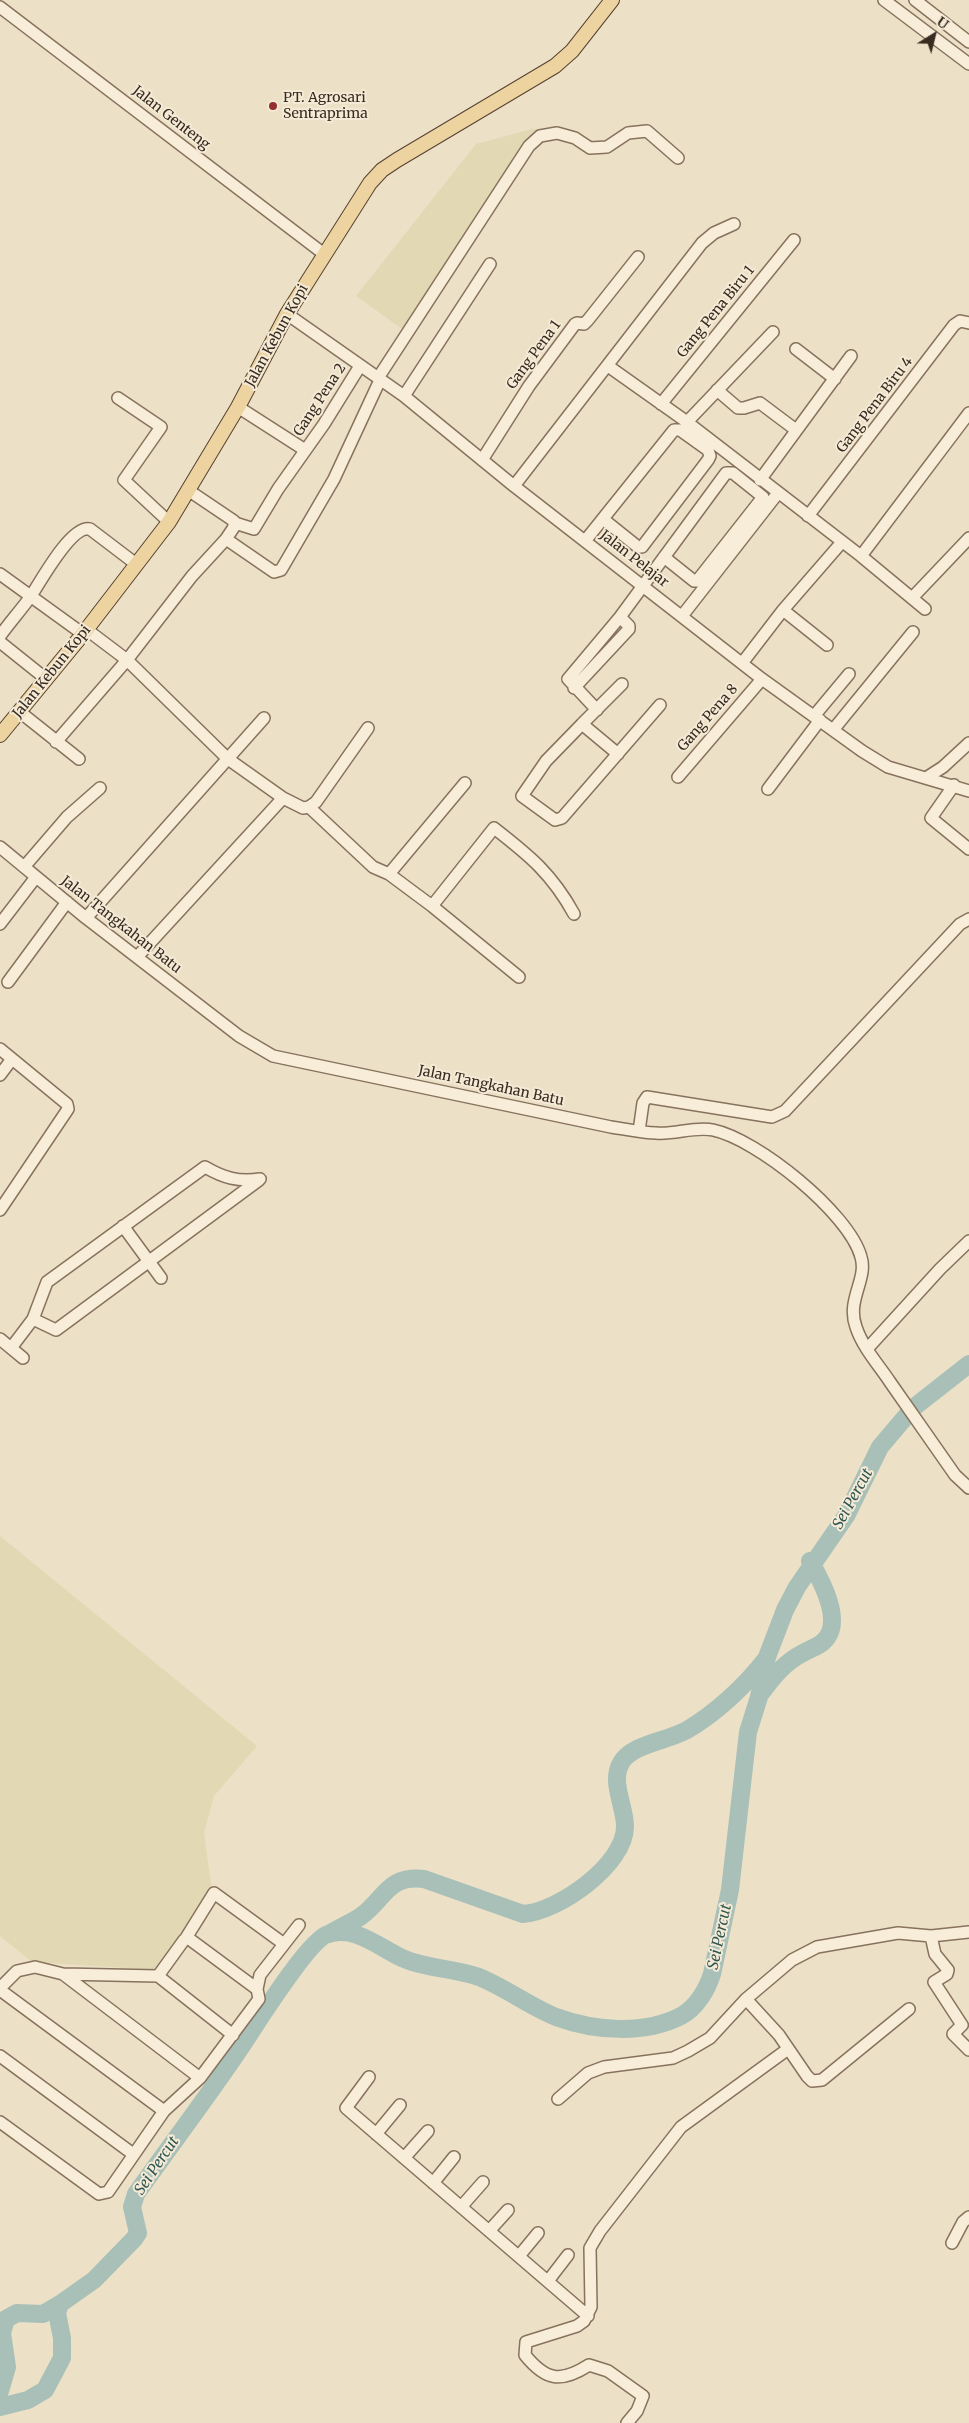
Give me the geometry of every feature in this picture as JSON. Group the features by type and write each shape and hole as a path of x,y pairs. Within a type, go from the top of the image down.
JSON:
{"main road":[{"name":"Jalan Kebun Kopi","path":"0,735 45,678 85,632 169,522 238,407 288,314 370,183 382,170 555,66 572,51 612,0"}],"street":[{"path":"884,0 969,64"},
{"path":"914,0 969,42"},
{"name":"Jalan Genteng","path":"0,7 324,254"},
{"path":"226,539 274,572 281,570 334,479 379,379 498,192 529,146 540,136 557,133 575,138 590,148 607,147 628,133 648,131 678,158"},
{"path":"514,486 708,238 734,224"},
{"name":"Gang Pena Biru 1","path":"662,404 794,240"},
{"name":"Gang Pena 1","path":"482,460 529,386 574,324 577,322 584,324 588,320 638,257"},
{"path":"404,396 490,264"},
{"name":"Jalan Pelajar","path":"288,314 404,396 514,486 743,662 762,679 832,730 888,768 969,790"},
{"name":"Gang Pena Biru 4","path":"808,516 954,325 960,321 969,323"},
{"path":"688,422 773,332"},
{"path":"796,349 835,379"},
{"path":"760,480 851,356"},
{"name":"Gang Pena 2","path":"235,523 254,529 360,366"},
{"path":"608,366 688,422 760,480 861,556 925,609"},
{"path":"717,390 738,408 758,403 763,405 796,430"},
{"path":"118,398 161,427 124,480 169,522"},
{"path":"238,407 305,450"},
{"path":"861,556 969,413"},
{"path":"585,541 674,430 680,430 708,450 710,456 708,460 642,547 638,547 603,519"},
{"path":"597,710 571,683 629,628 630,626 620,617 642,585 726,473 733,473 762,495 763,499 698,581 694,582 664,557"},
{"path":"56,742 127,660 192,576 226,539 235,523 188,490"},
{"path":"682,616 778,493"},
{"path":"0,636 30,597 63,547 84,528 90,529 136,564"},
{"path":"912,598 969,538"},
{"path":"743,662 783,610 842,542"},
{"path":"0,574 30,597 127,660 228,759 284,798 303,808 309,808 316,802 368,728"},
{"path":"783,610 827,646"},
{"path":"832,730 913,632"},
{"path":"0,642 45,678"},
{"path":"768,789 850,674"},
{"name":"Gang Pena 8","path":"678,777 762,679"},
{"path":"622,684 546,761 522,796 555,820 562,818 660,705"},
{"path":"20,712 78,759"},
{"path":"86,918 264,718"},
{"path":"582,724 618,754"},
{"path":"926,778 943,767 969,743"},
{"path":"389,874 465,783"},
{"path":"954,785 931,818 969,849"},
{"path":"24,867 67,817 100,788"},
{"path":"137,957 284,798"},
{"path":"309,808 373,867 389,874 432,906 519,977"},
{"path":"432,906 494,828 536,861 548,874 574,914"},
{"name":"Jalan Tangkahan Batu","path":"0,847 86,918 238,1036 273,1056 611,1127 657,1134 710,1129 728,1134 753,1147 781,1167 820,1200 842,1226 861,1255 863,1267 853,1303 852,1315 861,1342 955,1475 969,1488"},
{"path":"0,924 36,877"},
{"path":"8,982 67,902"},
{"path":"639,1131 643,1103 647,1097 772,1117 785,1111 960,924 969,919"},
{"path":"0,1049 67,1104 68,1109 0,1210"},
{"path":"0,1076 12,1059"},
{"path":"11,1348 33,1319 47,1282 205,1167 224,1178 244,1181 260,1179 56,1330 33,1319"},
{"path":"123,1226 162,1278"},
{"path":"867,1349 940,1269 969,1241"},
{"path":"0,1339 23,1358"},
{"path":"158,1976 186,1938 214,1893 284,1944"},
{"path":"0,2122 99,2194 108,2192 164,2111 200,2078 259,1999 257,1989 260,1975 299,1925"},
{"path":"558,2099 588,2073 604,2067 672,2058 688,2051 710,2038 746,1999 792,1960 816,1947 898,1933 930,1936 967,1936"},
{"path":"930,1936 936,1954 948,1970 947,1974 934,1982 962,2025 953,2034 969,2050"},
{"path":"186,1938 257,1989"},
{"path":"164,2111 0,1989 18,1970 35,1967 63,1974 158,1976 233,2034"},
{"path":"63,1974 200,2078"},
{"path":"746,1999 788,2048 812,2081 822,2080 909,2009"},
{"path":"627,2423 637,2411 643,2396 608,2370 589,2365 572,2376 557,2379 535,2368 524,2355 526,2342 577,2326 584,2321 591,2307 590,2248 600,2231 681,2127 788,2048"},
{"path":"0,2056 133,2154"},
{"path":"369,2077 346,2108 588,2316"},
{"path":"376,2134 400,2105"},
{"path":"404,2158 428,2131"},
{"path":"433,2183 454,2157"},
{"path":"461,2207 483,2182"},
{"path":"489,2231 508,2210"},
{"path":"952,2243 963,2222 969,2217"},
{"path":"519,2256 538,2233"},
{"path":"548,2281 568,2255"}],"shaded area":[{"path":"532,129 543,129 412,336 356,296 476,144"},
{"path":"0,1536 257,1746 214,1796 204,1833 212,1891 159,1970 32,1962 0,1936"}],"waterway":[{"name":"Sei Percut","path":"0,2407 28,2400 45,2390 62,2358 62,2338 57,2313 60,2304 94,2280 134,2239 138,2233 132,2207 136,2194 214,2086 295,1968 319,1940 328,1934 338,1932 357,1935 411,1962 479,1977 499,1986 546,2013 586,2025 619,2029 651,2026 681,2016 696,2003 704,1992 712,1974 730,1890 748,1732 759,1697 767,1657 785,1610 797,1587 846,1516 880,1447 913,1408 969,1364"},
{"path":"762,1692 785,1665 821,1644 829,1634 832,1624 829,1601 810,1561"},
{"name":"Sei Percut","path":"329,1934 360,1917 394,1885 411,1879 424,1879 523,1914 554,1905 571,1895 602,1870 614,1856 622,1841 625,1826 617,1786 618,1770 621,1763 633,1751 679,1734 709,1716 730,1698 766,1659"},
{"path":"0,2391 7,2367 2,2333 6,2319 17,2313 43,2314 60,2304"}],"place":[{"name":"PT. Agrosari Sentraprima","path":"273,106"}]}
